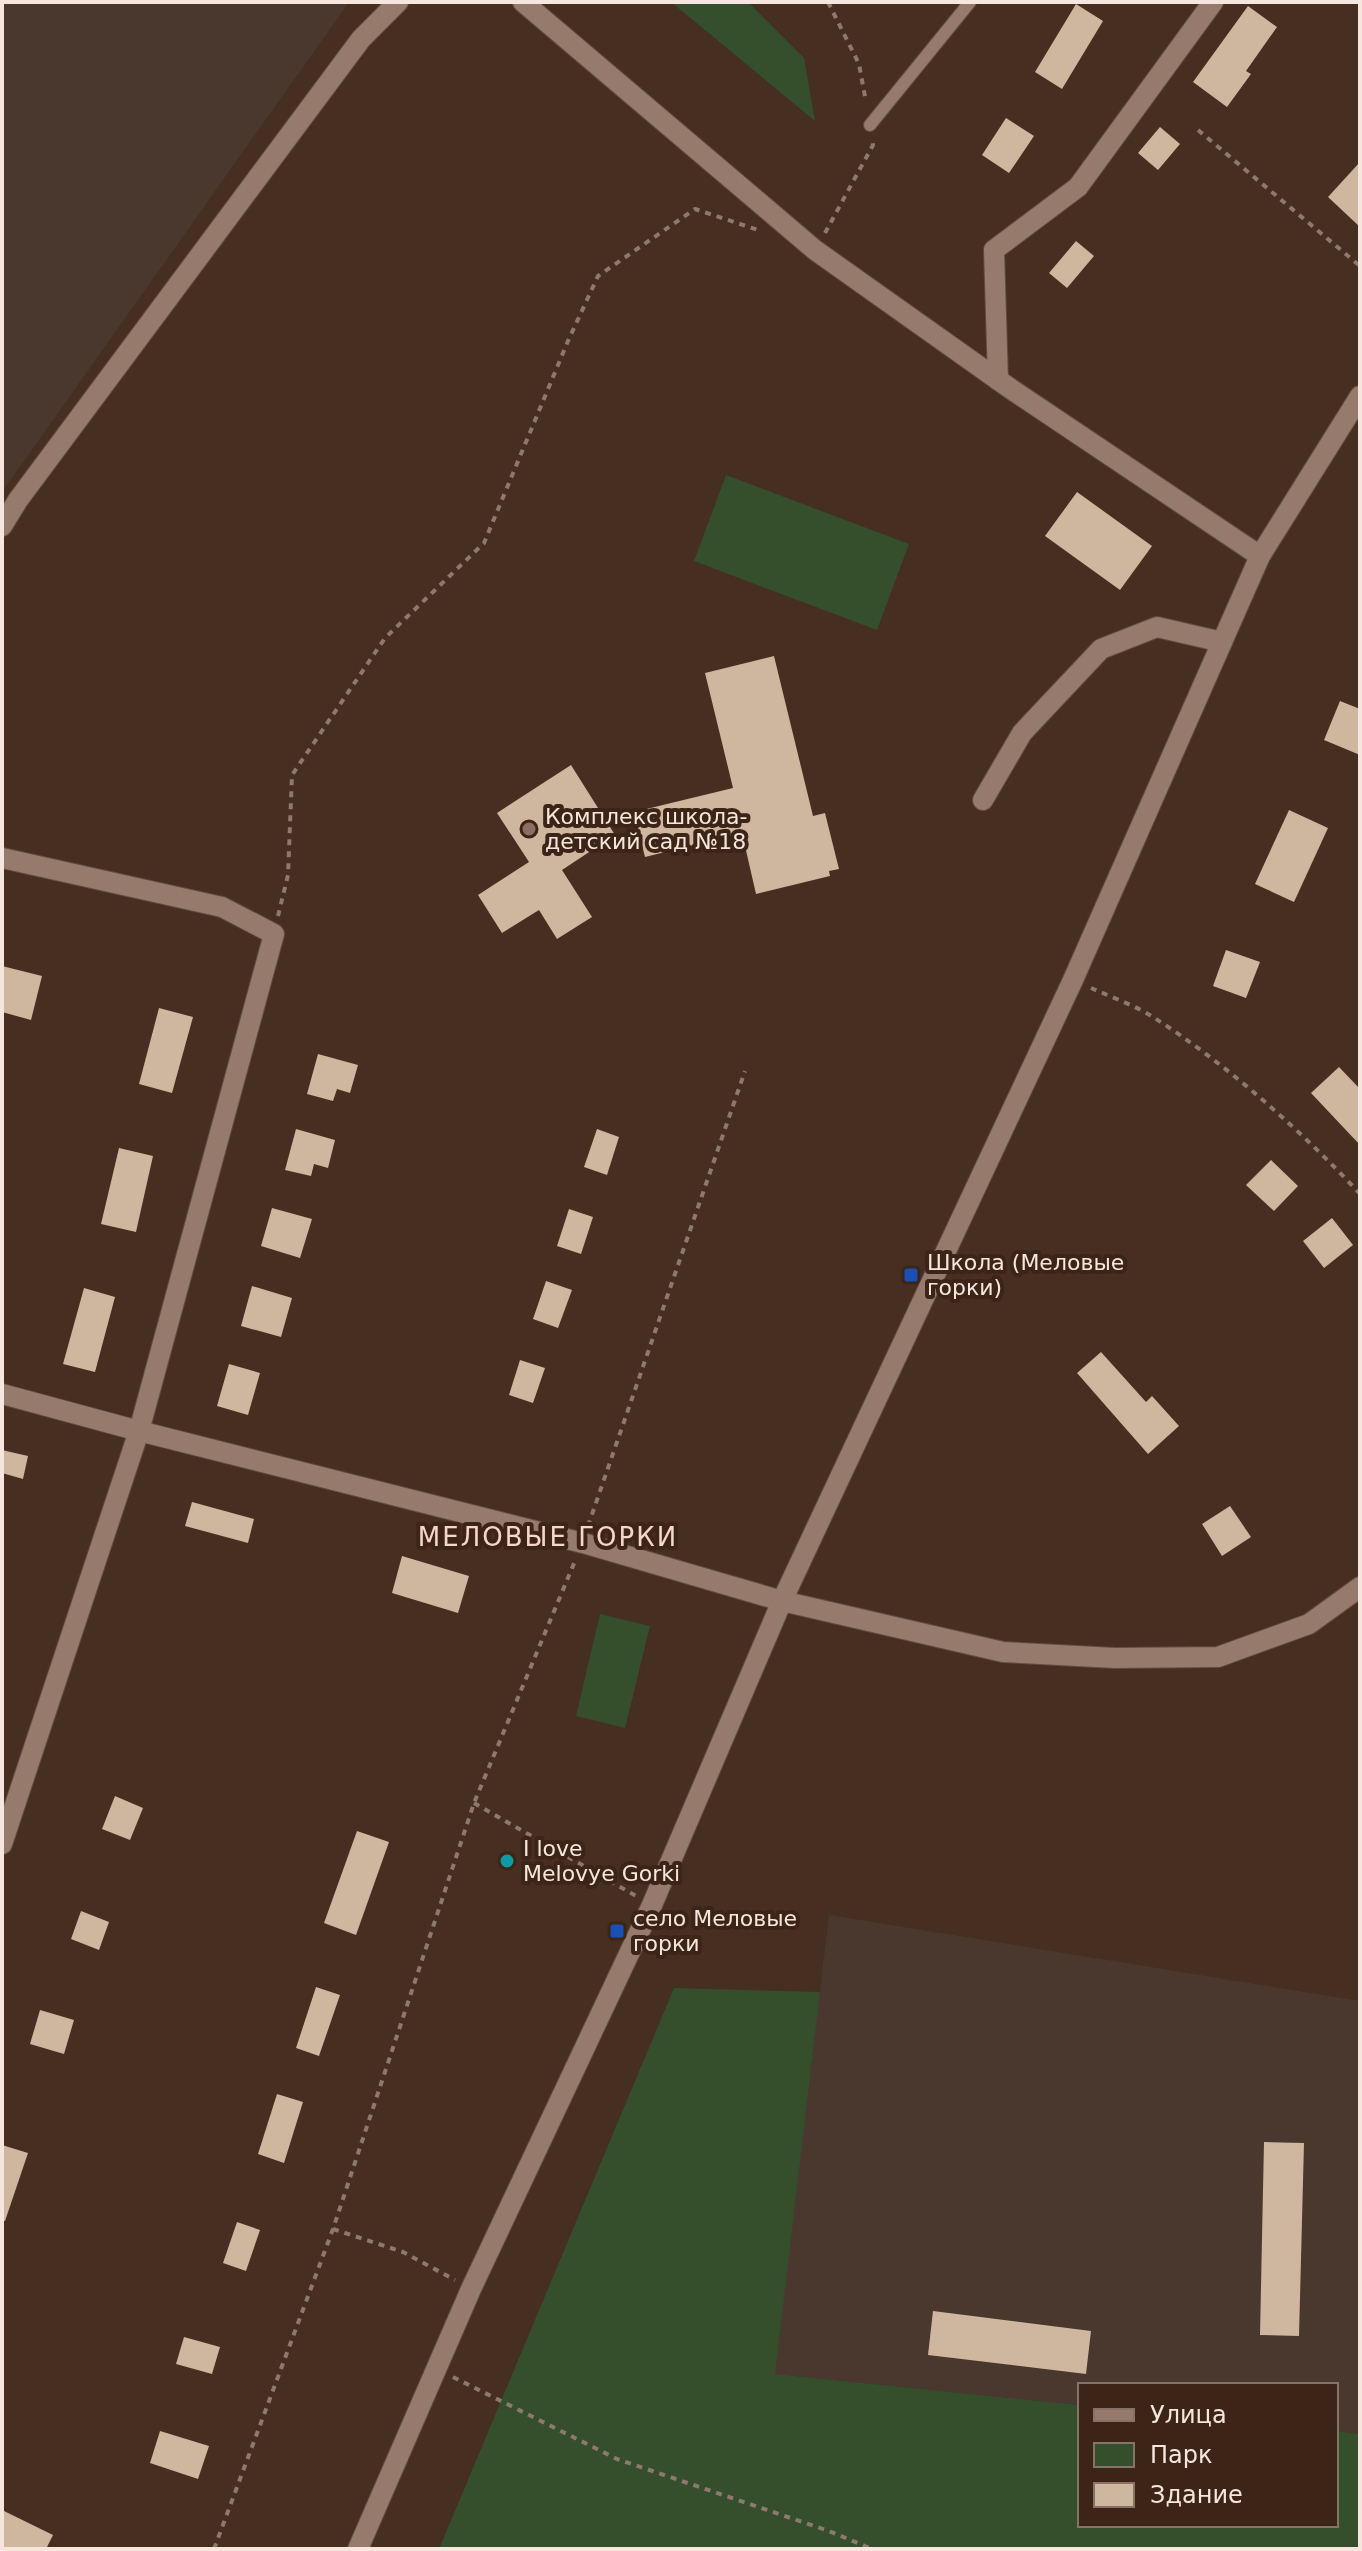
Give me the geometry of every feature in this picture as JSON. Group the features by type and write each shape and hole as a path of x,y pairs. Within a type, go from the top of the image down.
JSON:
{"street":[{"path":"2,526 27,488 361,39 398,2"},
{"path":"523,2 815,250 998,380 1260,556"},
{"path":"998,380 994,250 1078,187 1213,2"},
{"path":"358,2549 471,2289 652,1905 782,1601 1073,980 1260,556 1360,396"},
{"path":"983,800 1022,733 1101,649 1157,627 1222,642"},
{"path":"2,858 222,907 274,934 139,1431 2,1844"},
{"path":"2,1394 583,1543 782,1601 1003,1652 1115,1658 1218,1657 1309,1624 1360,1587"}],"lane":[{"path":"870,125 970,2"}],"path":[{"path":"815,250 873,145 859,64 828,2"},
{"path":"1198,130 1360,266"},
{"path":"274,934 288,875 292,775 385,638 484,543 598,276 695,209 770,235"},
{"path":"1073,980 1151,1016 1239,1081 1336,1168 1360,1194"},
{"path":"214,2549 333,2229 474,1803 583,1543 745,1071"},
{"path":"2,1210 2,1217"},
{"path":"474,1803 652,1905"},
{"path":"333,2229 403,2252 471,2289"},
{"path":"436,2368 617,2459 829,2531 872,2549"}],"shaded area":[{"path":"2,2 349,2 2,492"},
{"path":"829,1915 1360,2001 1360,2434 1338,2431 1338,2383 1078,2383 1078,2405 774,2374"}],"green space":[{"path":"671,2 748,2 804,58 815,121"},
{"path":"726,475 909,544 877,630 694,561"},
{"path":"600,1614 650,1626 625,1728 576,1716"},
{"path":"674,1988 820,1992 775,2374 1078,2405 1078,2527 1338,2527 1338,2431 1360,2434 1360,2549 439,2549"}],"building":[{"path":"1076,4 1103,21 1062,89 1035,72"},
{"path":"1248,6 1277,27 1246,71 1251,74 1227,107 1193,82"},
{"path":"1006,118 1034,136 1009,173 982,155"},
{"path":"1160,127 1180,144 1158,170 1138,153"},
{"path":"1360,162 1360,227 1328,197"},
{"path":"1076,241 1094,256 1067,288 1049,273"},
{"path":"1077,492 1152,546 1120,590 1045,536"},
{"path":"774,656 813,816 825,813 839,869 829,871 830,876 756,894 742,833 645,857 634,812 733,788 705,673"},
{"path":"1340,701 1360,709 1360,755 1324,740"},
{"path":"571,765 615,835 562,870 592,917 557,939 539,910 502,933 478,895 529,862 497,813"},
{"path":"1289,810 1328,828 1294,902 1255,884"},
{"path":"1226,950 1260,962 1246,998 1213,986"},
{"path":"2,966 42,976 31,1020 2,1012"},
{"path":"159,1008 193,1017 172,1093 139,1084"},
{"path":"318,1054 358,1065 350,1093 337,1089 333,1101 307,1094"},
{"path":"1339,1067 1360,1089 1360,1145 1311,1093"},
{"path":"296,1129 335,1140 328,1168 314,1164 311,1176 285,1170"},
{"path":"597,1129 619,1137 607,1175 584,1167"},
{"path":"119,1148 153,1156 136,1232 101,1224"},
{"path":"1271,1160 1298,1186 1274,1211 1246,1185"},
{"path":"272,1208 312,1219 300,1258 261,1246"},
{"path":"569,1209 593,1217 581,1254 557,1246"},
{"path":"1332,1218 1353,1245 1324,1268 1303,1241"},
{"path":"546,1281 572,1290 558,1328 533,1319"},
{"path":"252,1286 292,1298 281,1337 241,1326"},
{"path":"84,1288 115,1297 95,1372 63,1364"},
{"path":"1101,1352 1146,1402 1152,1396 1179,1426 1148,1454 1077,1373"},
{"path":"520,1360 545,1368 533,1403 509,1395"},
{"path":"229,1364 260,1373 248,1415 217,1406"},
{"path":"2,1450 28,1456 23,1479 2,1473"},
{"path":"192,1502 254,1519 248,1543 185,1526"},
{"path":"1230,1506 1251,1537 1222,1556 1202,1524"},
{"path":"402,1556 469,1576 458,1613 392,1593"},
{"path":"115,1796 143,1808 130,1840 102,1829"},
{"path":"357,1831 389,1842 356,1935 324,1923"},
{"path":"81,1911 109,1922 99,1950 71,1939"},
{"path":"316,1987 340,1995 319,2056 296,2048"},
{"path":"40,2010 74,2020 64,2054 30,2044"},
{"path":"277,2094 303,2102 284,2163 258,2154"},
{"path":"1264,2142 1304,2143 1299,2336 1260,2335"},
{"path":"2,2145 28,2153 5,2221 2,2221"},
{"path":"237,2222 260,2230 246,2271 223,2263"},
{"path":"933,2311 1091,2331 1086,2374 928,2355"},
{"path":"184,2337 220,2347 212,2374 176,2364"},
{"path":"160,2431 209,2446 198,2479 150,2463"},
{"path":"2,2510 53,2535 46,2549 2,2549"}],"place":[{"name":"Комплекс школа- детский сад №18","path":"529,829"},
{"name":"Школа (Меловые горки)","path":"911,1275"},
{"name":"I love Melovye Gorki","path":"507,1861"},
{"name":"село Меловые горки","path":"617,1931"}],"district":[{"name":"МЕЛОВЫЕ ГОРКИ","path":"548,1537"}]}
